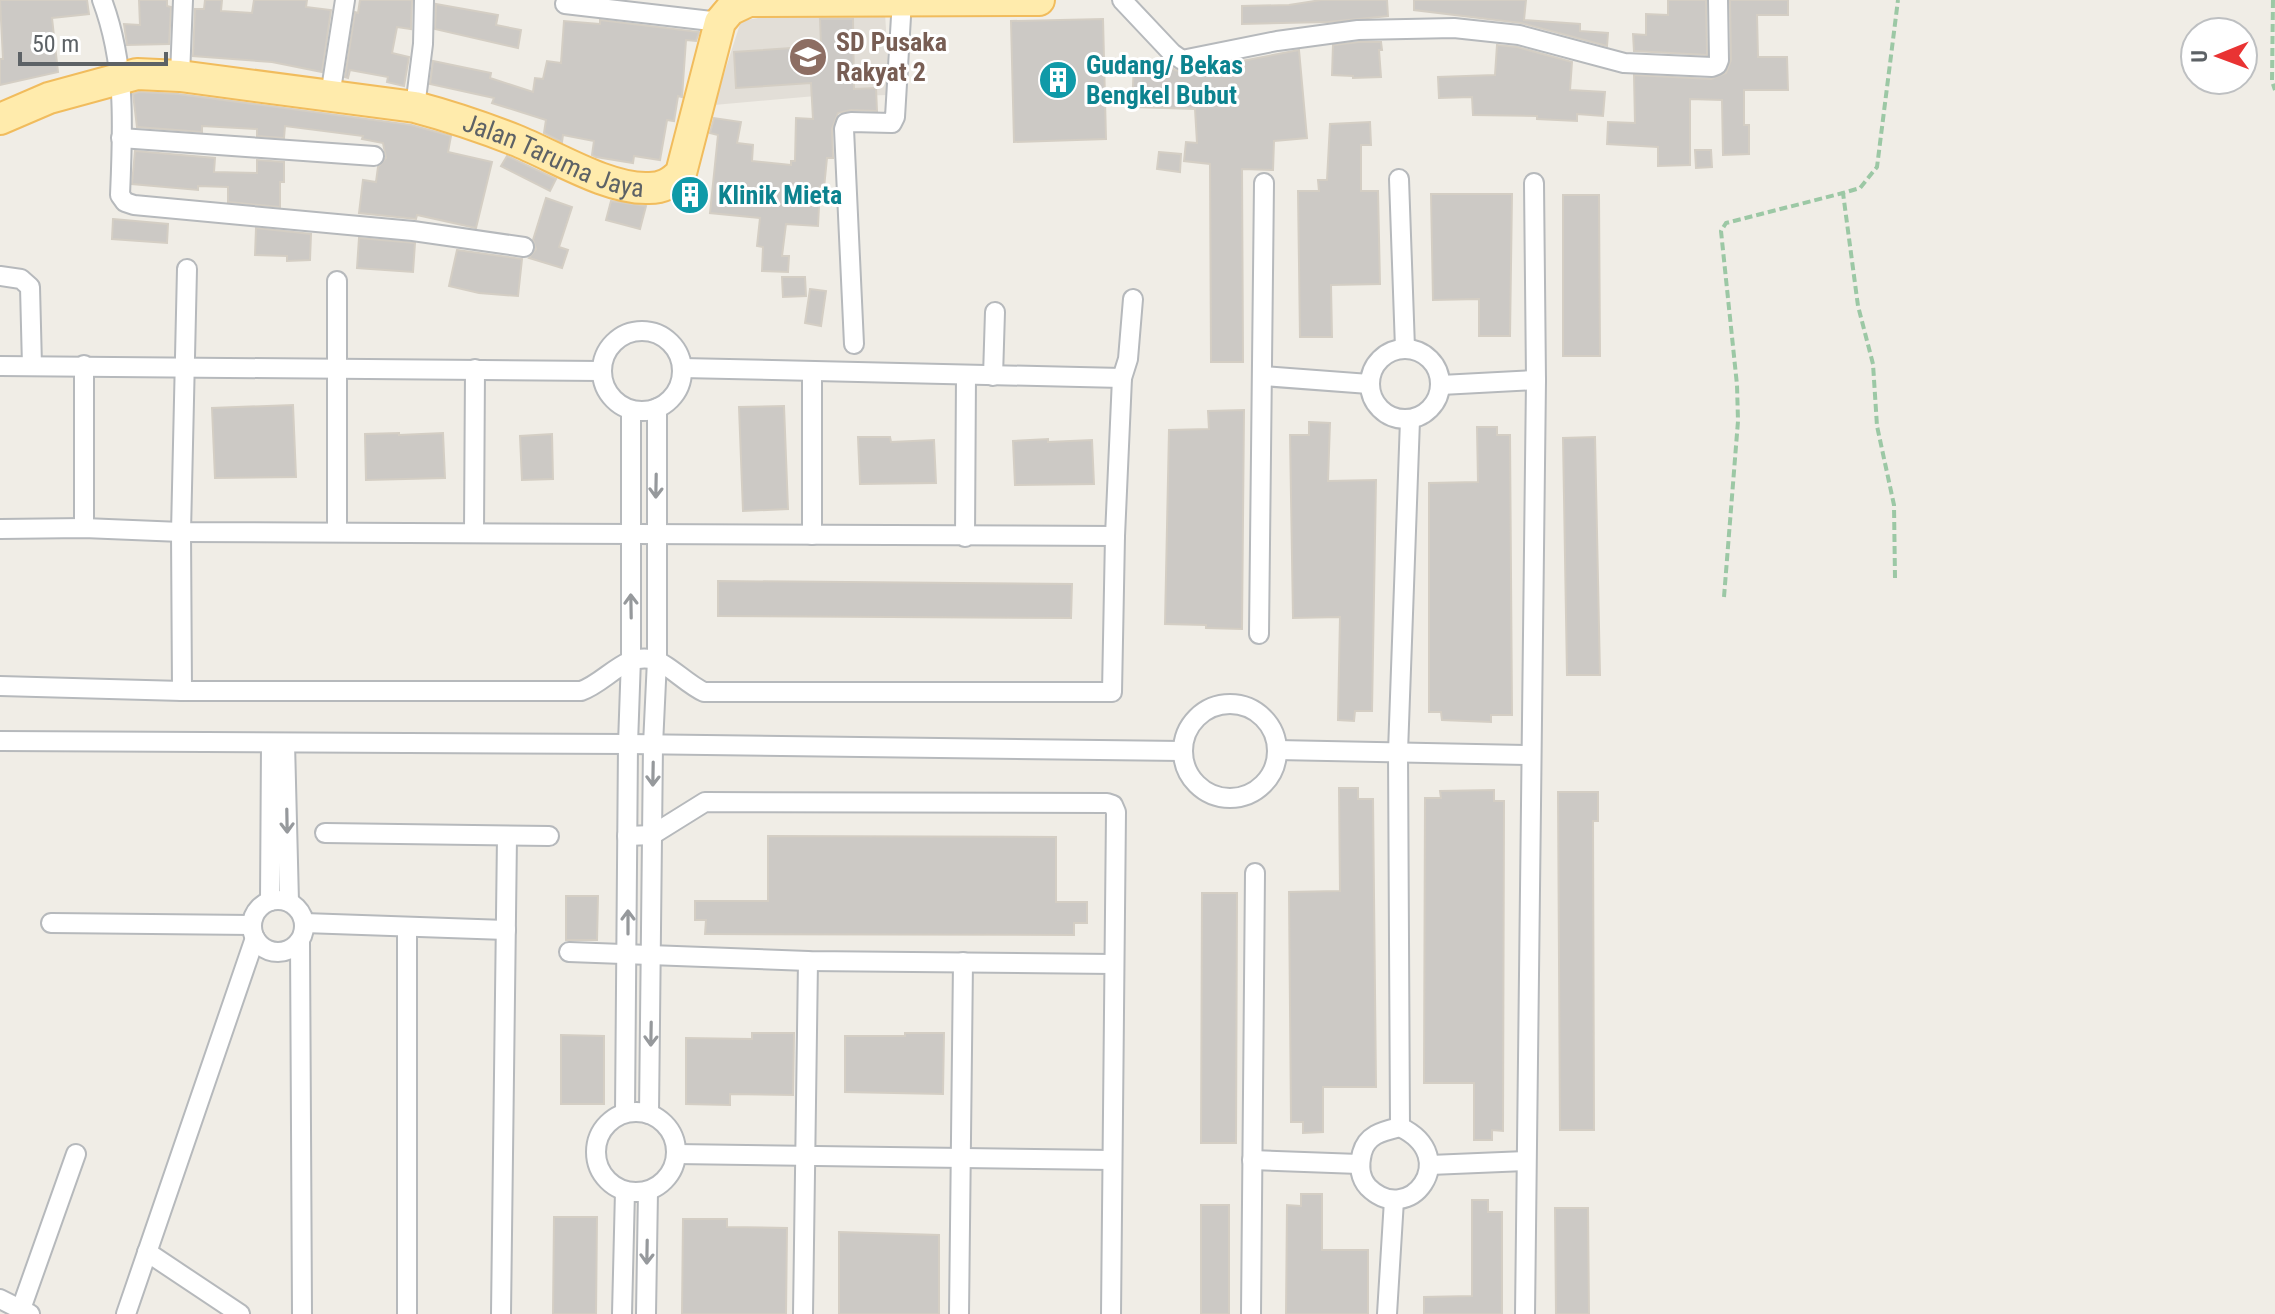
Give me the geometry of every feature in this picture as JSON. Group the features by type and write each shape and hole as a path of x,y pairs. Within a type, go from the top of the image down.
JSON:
{"main road":[{"path":"720,22 730,10 749,1 1039,0"},
{"name":"Jalan Taruma Jaya","path":"0,119 49,98 121,77 137,74 180,76 415,107 517,141 587,173 648,189 670,184 681,173 720,22"}],"street":[{"path":"102,0 112,29 121,77 120,195 125,202 413,231 524,247"},
{"path":"180,76 183,0"},
{"path":"330,96 345,0"},
{"path":"415,107 423,44 424,0"},
{"path":"854,344 844,129 846,123 851,122 892,123 902,0"},
{"path":"1122,0 1182,60 1277,41 1358,30 1454,28 1519,35 1624,63 1712,67 1719,60 1718,0"},
{"path":"565,4 720,22"},
{"path":"121,138 374,156"},
{"path":"1399,179 1405,348"},
{"path":"1259,634 1264,183"},
{"path":"1525,1314 1536,380 1534,183"},
{"path":"182,691 181,532 187,269"},
{"path":"0,276 21,279 30,287 32,366"},
{"path":"337,281 337,532"},
{"path":"0,686 182,691 581,691 591,688 631,658 657,660 689,686 704,692 1112,692 1122,378 1128,359 1133,299"},
{"path":"993,376 995,312"},
{"path":"640,331 649,331 665,338 677,351 682,368 680,385 671,399 657,408 631,410 615,402 605,388 601,371 605,353 616,340 640,331"},
{"path":"1405,348 1423,353 1430,360 1436,367 1441,385 1437,401 1425,414 1410,420 1390,416 1375,403 1369,384 1374,366 1388,353 1405,348"},
{"path":"84,365 84,528"},
{"path":"0,366 601,371"},
{"path":"682,368 1122,378"},
{"path":"474,532 475,369"},
{"path":"812,371 812,535"},
{"path":"965,537 966,375"},
{"path":"1262,376 1369,384"},
{"path":"1441,385 1536,380"},
{"path":"649,1114 653,745 657,660 657,408"},
{"path":"625,1112 631,410"},
{"path":"1400,1127 1398,752 1410,420"},
{"path":"0,529 1115,536"},
{"path":"1229,703 1253,709 1271,726 1277,750 1271,774 1254,792 1230,799 1206,792 1189,775 1182,751 1189,727 1206,709 1229,703"},
{"path":"0,741 1182,751"},
{"path":"278,743 280,901"},
{"path":"1277,750 1530,755"},
{"path":"627,836 652,835 705,802 1113,805 1116,812 1111,1314"},
{"path":"325,833 549,836"},
{"path":"501,1314 507,836"},
{"path":"1251,1314 1255,873"},
{"path":"126,1314 254,931 256,912 280,901 296,907 302,932 302,1314"},
{"path":"51,923 254,931"},
{"path":"254,931 260,945 276,952 286,952 302,932 407,927 506,930"},
{"path":"407,927 407,1314"},
{"path":"569,952 808,961 1114,964"},
{"path":"803,1314 808,961"},
{"path":"959,1314 963,962"},
{"path":"625,1112 649,1114 664,1122 673,1137 676,1154 672,1170 662,1183 648,1191 625,1191 606,1181 596,1162 596,1141 607,1123 625,1112"},
{"path":"1400,1127 1413,1133 1426,1146 1430,1165 1425,1182 1412,1195 1394,1200 1376,1195 1364,1182 1359,1164 1364,1146 1377,1133 1400,1127"},
{"path":"0,1299 26,1311 76,1154"},
{"path":"676,1154 1112,1160"},
{"path":"1252,1160 1359,1164"},
{"path":"1430,1165 1526,1161"},
{"path":"622,1314 625,1191"},
{"path":"646,1314 648,1191"},
{"path":"1387,1314 1394,1200"},
{"path":"147,1252 240,1314"}],"path":[{"path":"1724,597 1738,421 1721,231 1726,223 1860,188 1877,167 1898,0"},
{"path":"2273,0 2272,81 2275,90"},
{"path":"1843,193 1858,306 1873,364 1877,426 1894,505 1895,578"}],"shaded area":[{"name":"SD Pusaka Rakyat 2","path":"885,13 890,95 838,94 714,105 741,21 776,15"}],"building":[{"path":"0,0 87,0 89,14 52,18 58,72 0,85 0,59 3,59"},
{"path":"139,0 167,0 167,6 171,7 169,44 127,45 124,24 140,25"},
{"path":"205,0 222,0 221,11 252,13 254,0 307,0 306,7 331,10 322,72 272,62 193,56 195,9 204,9"},
{"path":"360,0 412,0 411,29 397,27 392,53 409,57 404,86 387,82 388,77 350,70 348,78 345,77 355,12 358,13"},
{"path":"1321,0 1387,0 1388,16 1328,22 1242,24 1242,6 1289,5"},
{"path":"1414,0 1526,0 1524,20 1580,24 1580,31 1608,33 1607,46 1521,23 1414,10"},
{"path":"1668,0 1706,0 1707,55 1634,51 1633,34 1646,35 1646,14 1668,15"},
{"path":"1730,0 1788,0 1788,15 1757,15 1758,57 1787,57 1788,90 1744,90 1744,125 1749,125 1749,154 1723,155 1722,100 1690,99 1690,165 1658,166 1658,147 1607,144 1608,122 1635,123 1634,75 1711,79 1726,73 1731,60"},
{"path":"436,4 498,15 496,25 521,30 518,48 435,29"},
{"path":"820,19 853,19 854,89 876,88 877,111 838,113 832,129 833,158 827,158 824,188 820,187 818,226 786,224 782,256 789,256 788,272 762,271 763,247 757,246 760,218 710,213 718,135 710,133 714,118 741,122 737,143 753,145 752,161 791,165 791,161 795,161 796,118 813,119 811,83 736,88 734,52 821,46"},
{"name":"Gudang/ Bekas Bengkel Bubut","path":"1103,19 1106,139 1014,142 1011,21"},
{"path":"600,20 699,32 696,41 686,40 682,97 678,96 674,121 667,120 660,160 634,156 633,163 596,157 592,155 594,141 563,135 562,142 544,133 546,120 492,103 494,98 430,84 433,61 491,73 490,78 533,92 535,78 543,79 547,61 561,63 564,21 600,24"},
{"path":"1381,42 1381,77 1332,75 1333,45"},
{"path":"1497,45 1517,47 1572,62 1570,90 1605,92 1603,116 1577,114 1577,121 1537,119 1537,116 1473,115 1472,97 1439,98 1438,77 1495,75"},
{"path":"1299,50 1307,138 1274,141 1273,170 1242,169 1243,362 1211,362 1210,164 1184,161 1186,142 1197,143 1195,109 1132,107 1134,64 1155,65 1155,59 1162,60 1175,70 1184,72"},
{"path":"133,94 178,94 411,125 451,136 448,152 492,162 476,228 417,215 416,219 359,213 363,180 376,182 378,167 386,158 383,143 362,139 363,136 285,126 284,138 257,136 257,129 202,126 202,132 137,127"},
{"path":"1370,122 1371,145 1361,145 1361,191 1378,191 1380,284 1331,285 1332,337 1300,337 1298,191 1319,191 1318,180 1327,180 1330,124"},
{"path":"1695,150 1711,150 1712,167 1696,168"},
{"path":"135,151 215,158 214,172 257,173 257,160 284,162 280,207 228,202 228,187 198,186 198,190 132,184"},
{"path":"1159,152 1181,154 1180,172 1157,169"},
{"path":"507,156 556,179 550,191 501,166"},
{"path":"1431,194 1512,194 1510,336 1479,336 1479,299 1433,300"},
{"path":"1563,195 1599,195 1600,356 1563,356"},
{"path":"546,198 572,207 559,247 568,250 562,268 529,258 536,249 533,240"},
{"path":"611,201 646,206 640,229 606,220"},
{"path":"113,219 168,224 167,243 112,239"},
{"path":"256,228 311,234 310,260 287,261 287,256 255,255"},
{"path":"359,238 415,243 413,272 357,268"},
{"path":"457,250 522,259 518,296 479,293 449,286"},
{"path":"782,277 805,277 806,296 783,297"},
{"path":"810,289 826,291 821,326 805,323"},
{"path":"293,405 296,477 215,478 212,408"},
{"path":"784,406 788,509 743,511 739,407"},
{"path":"1244,410 1242,629 1165,624 1169,430 1209,429 1208,411"},
{"path":"1309,422 1330,423 1328,481 1376,480 1372,711 1355,711 1354,721 1338,720 1340,617 1293,618 1290,435 1309,435"},
{"path":"1477,427 1497,427 1497,435 1510,435 1512,715 1491,715 1491,722 1442,720 1441,712 1429,712 1429,483 1478,482"},
{"path":"443,433 445,478 366,480 365,434"},
{"path":"552,434 553,479 522,480 520,436"},
{"path":"858,437 890,437 891,442 934,440 936,483 860,484"},
{"path":"1595,437 1600,675 1567,675 1563,438"},
{"path":"1048,439 1048,442 1092,440 1094,484 1015,485 1013,441"},
{"path":"718,581 1072,584 1071,618 718,616"},
{"path":"1339,788 1358,788 1358,799 1373,799 1376,1087 1323,1087 1323,1132 1303,1133 1303,1122 1291,1122 1289,892 1340,891"},
{"path":"1494,790 1494,801 1504,801 1503,1131 1492,1130 1492,1140 1474,1140 1474,1083 1424,1083 1425,798 1441,798 1440,791"},
{"path":"1558,792 1598,792 1598,821 1593,821 1594,1130 1560,1130"},
{"path":"768,836 1056,837 1056,902 1087,902 1087,923 1074,923 1074,935 705,934 706,920 695,920 695,901 768,901"},
{"path":"1202,893 1237,893 1236,1143 1201,1143"},
{"path":"566,896 598,896 597,940 566,940"},
{"path":"752,1033 794,1033 793,1095 730,1094 730,1105 686,1104 686,1038 752,1039"},
{"path":"905,1033 944,1033 943,1094 845,1092 845,1036 905,1036"},
{"path":"561,1035 604,1036 604,1104 561,1104"},
{"path":"1301,1194 1322,1194 1322,1250 1368,1250 1368,1314 1286,1314 1287,1205 1301,1206"},
{"path":"1472,1200 1488,1200 1488,1212 1502,1212 1502,1314 1424,1314 1424,1297 1472,1296"},
{"path":"1201,1205 1229,1205 1229,1314 1201,1314"},
{"path":"1555,1208 1588,1208 1589,1314 1556,1314"},
{"path":"554,1217 597,1217 596,1314 553,1314"},
{"path":"683,1219 727,1219 727,1227 787,1228 786,1314 682,1314"},
{"path":"839,1232 939,1235 939,1314 839,1314"}],"place":[{"name":"SD Pusaka Rakyat 2","path":"808,57"},
{"name":"Gudang/ Bekas Bengkel Bubut","path":"1058,80"},
{"name":"Klinik Mieta","path":"690,195"}]}
